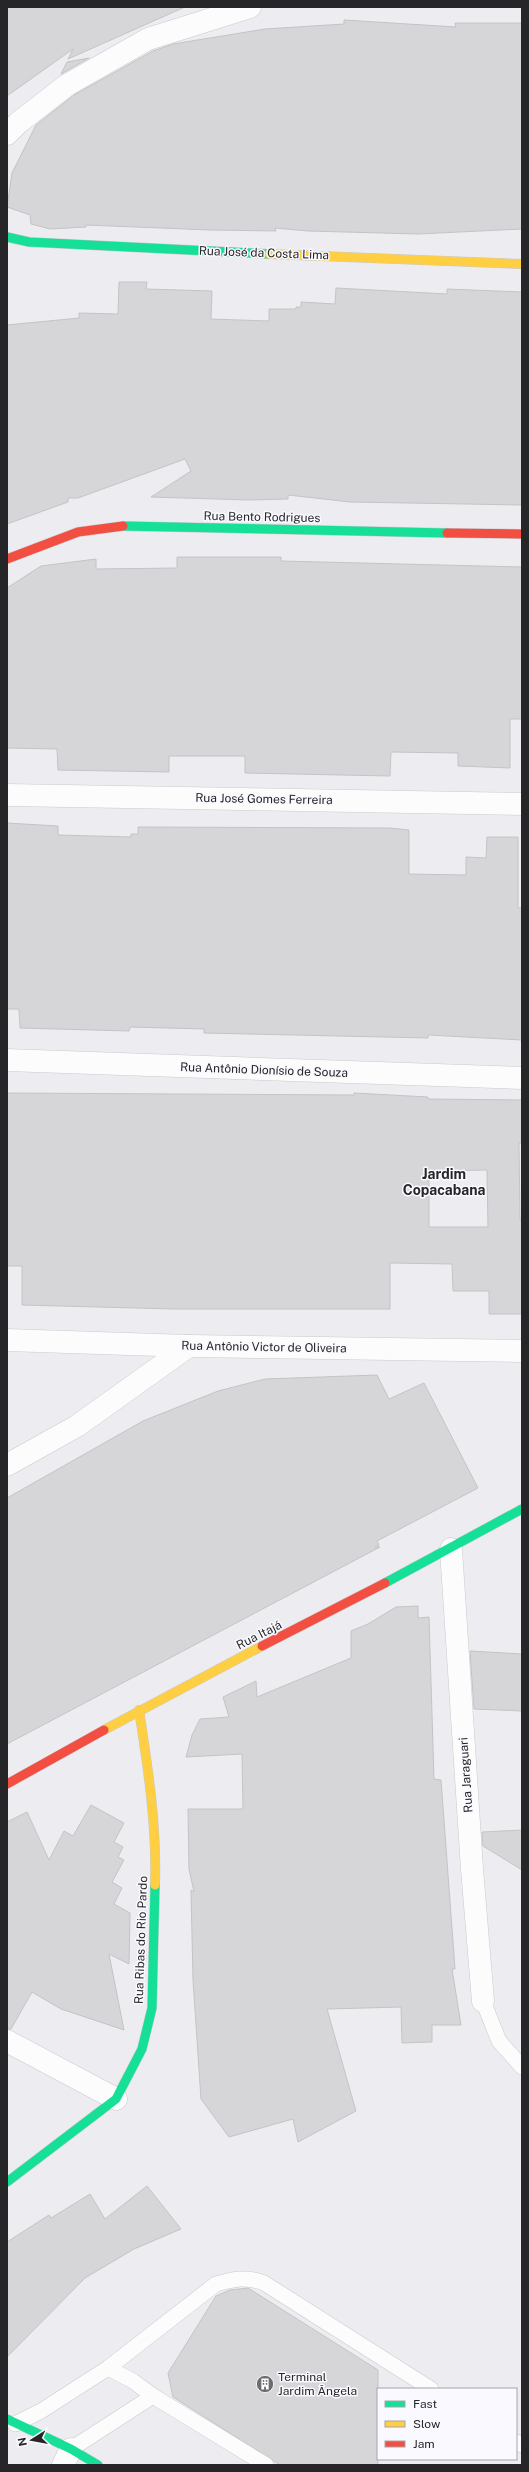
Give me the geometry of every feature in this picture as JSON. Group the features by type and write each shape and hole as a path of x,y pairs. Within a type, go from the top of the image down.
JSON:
{"street":[{"path":"7,134 18,123 67,86 148,39 250,7"},
{"name":"Rua José da Costa Lima","path":"7,237 29,242 150,249 522,264"},
{"name":"Rua Bento Rodrigues","path":"7,559 78,532 116,526 522,534"},
{"name":"Rua José Gomes Ferreira","path":"7,795 522,804"},
{"name":"Rua Antônio Dionísio de Souza","path":"7,1060 522,1078"},
{"name":"Rua Antônio Victor de Oliveira","path":"7,1340 189,1346 522,1351"},
{"path":"7,1465 77,1426 189,1346"},
{"name":"Rua Itajá","path":"7,1784 139,1710 451,1549 522,1509"},
{"name":"Rua Jaraguari","path":"451,1549 471,1861 483,2000"},
{"name":"Rua Ribas do Rio Pardo","path":"7,2182 116,2100 142,2049 152,2008 156,1851 151,1792 139,1710"},
{"path":"7,2041 116,2100"},
{"path":"11,2422 67,2457 98,2465"}],"lane":[{"path":"483,2000 499,2041 522,2066"},
{"path":"11,2422 41,2411 108,2368 216,2284 237,2278 252,2278 264,2283 429,2388"},
{"path":"108,2368 133,2381 153,2396 266,2465"},
{"path":"67,2457 153,2396"}],"building":[{"path":"7,7 185,7 68,59 73,49 7,96"},
{"path":"344,20 456,27 455,23 522,23 522,229 418,234 308,231 275,228 276,231 86,225 86,227 50,229 31,224 30,215 7,207 12,173 36,125 74,95 153,51 173,44 265,29 344,24"},
{"path":"89,58 61,74 67,62"},
{"path":"119,282 147,282 146,289 212,291 211,319 269,321 269,309 296,309 296,307 301,307 301,302 335,304 336,288 447,294 447,289 522,292 522,505 350,502 288,495 288,499 249,500 151,497 191,471 185,459 78,498 68,498 68,502 7,524 7,325 79,318 79,313 118,314"},
{"path":"177,557 281,557 281,561 522,567 522,719 510,719 510,768 458,766 458,753 391,752 390,776 245,773 245,756 169,756 169,772 58,770 57,749 7,748 7,588 41,566 96,559 96,569 177,568"},
{"path":"7,823 58,826 58,835 131,837 131,834 138,834 138,827 389,828 409,830 409,874 466,875 466,857 486,858 487,837 518,837 518,908 522,908 522,1040 428,1035 428,1038 204,1033 204,1029 130,1027 129,1031 20,1028 19,1009 7,1009"},
{"path":"7,1093 354,1095 354,1093 428,1097 428,1099 522,1100 522,1143 519,1143 520,1219 522,1219 522,1314 489,1314 489,1291 453,1291 452,1264 390,1263 390,1309 174,1309 22,1305 22,1266 7,1266","holes":["487,1170 488,1227 429,1227 429,1171"]},
{"path":"377,1375 389,1399 424,1383 478,1488 377,1541 379,1545 375,1547 380,1547 7,1744 7,1498 143,1421 218,1391 265,1379"},
{"path":"418,1606 418,1618 429,1617 434,1779 441,1780 455,1969 452,1969 461,2025 432,2025 432,2042 402,2043 401,2007 327,2009 356,2111 298,2142 293,2119 229,2137 201,2099 193,1980 191,1890 194,1892 189,1869 188,1809 243,1809 242,1754 186,1757 192,1735 200,1719 229,1717 223,1697 256,1681 257,1697 351,1658 351,1631 368,1624 396,1607"},
{"path":"470,1651 522,1654 522,1711 474,1709"},
{"path":"91,1805 124,1823 114,1842 123,1847 118,1857 124,1860 112,1882 122,1888 114,1904 130,1913 129,1964 109,1954 124,2030 61,2009 32,1992 11,2029 7,2029 7,1822 27,1812 49,1860 64,1831 73,1836"},
{"path":"522,1830 522,1870 483,1846 482,1832"},
{"path":"147,2186 181,2229 134,2249 85,2278 7,2357 7,2242 49,2215 51,2218 90,2194 105,2219"},
{"name":"Terminal Jardim Ângela","path":"248,2288 378,2370 378,2465 280,2465 173,2397 168,2373 216,2296 230,2290"}],"traffic: fast":[{"path":"7,237 29,242 269,254"},
{"path":"123,526 447,533"},
{"path":"385,1583 522,1509"},
{"path":"7,2182 116,2099 142,2049 152,2008 155,1885"},
{"path":"7,2419 71,2449 98,2465"}],"traffic: slow":[{"path":"269,254 522,264"},
{"path":"104,1730 262,1646"},
{"path":"139,1710 149,1775 155,1841 155,1885"}],"traffic: jam":[{"path":"7,559 78,532 123,526"},
{"path":"447,533 522,534"},
{"path":"262,1646 385,1583"},
{"path":"7,1784 104,1730"}],"place":[{"name":"Terminal Jardim Ângela","path":"265,2384"}],"district":[{"name":"Jardim Copacabana","path":"444,1182"}]}
